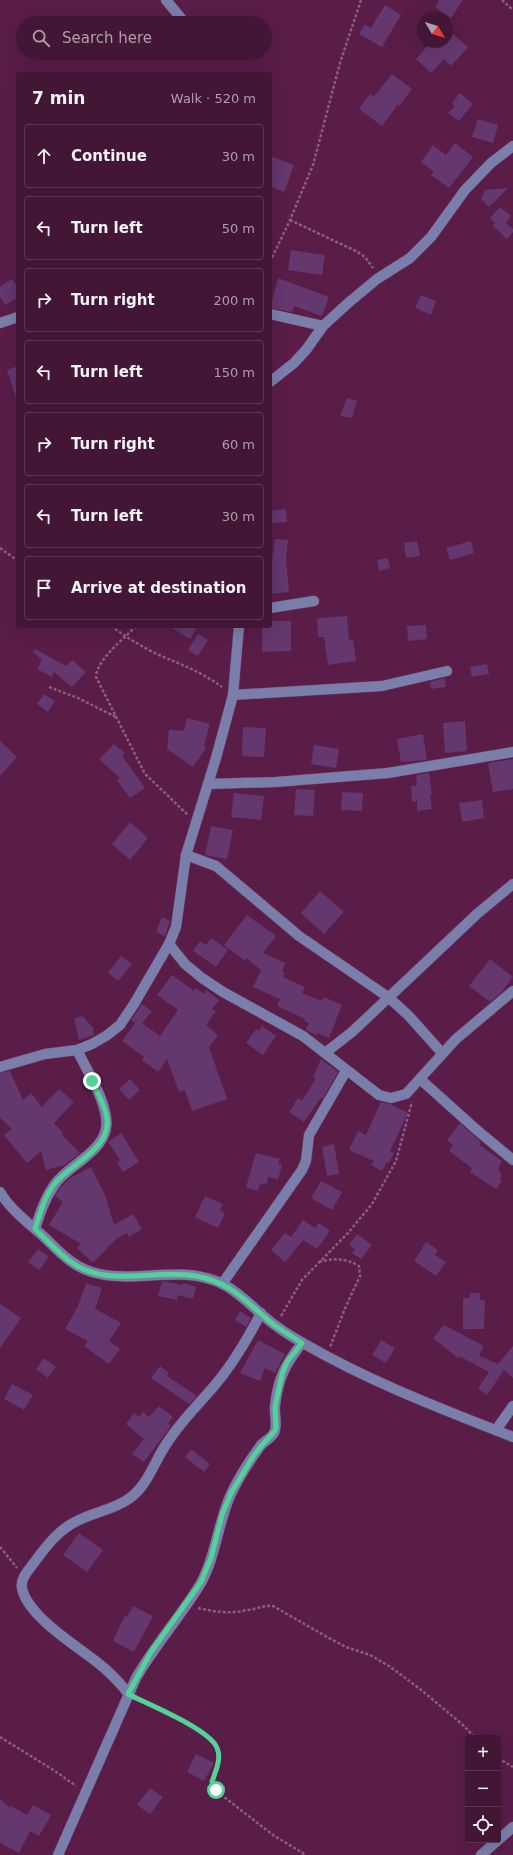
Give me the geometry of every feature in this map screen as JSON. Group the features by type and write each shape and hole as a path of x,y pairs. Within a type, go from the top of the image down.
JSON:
{"street":[{"path":"166,0 179,16"},
{"path":"272,380 294,363 306,350 323,326 347,304 377,279 410,258 431,237 465,190 491,163 513,146"},
{"path":"272,314 323,326"},
{"path":"0,323 16,318"},
{"path":"272,608 314,601"},
{"path":"0,1067 45,1054 77,1050 106,1036 120,1025 169,944 176,927 186,855 208,784 233,694 239,628"},
{"path":"233,694 382,686 447,671"},
{"path":"208,784 283,781 388,773 513,752"},
{"path":"186,855 216,866 299,936 388,997 408,1015 442,1053"},
{"path":"325,1053 352,1032 477,914 513,884"},
{"path":"169,944 185,964 223,992 287,1026 325,1053 346,1071 379,1095 391,1098 406,1094 442,1053 472,1024 513,991"},
{"path":"35,1229 45,1201 55,1183 94,1150 105,1134 107,1118 102,1102 77,1050"},
{"path":"222,1284 302,1170 306,1161 309,1135 346,1071"},
{"path":"417,1083 513,1160"},
{"path":"0,1192 4,1199 71,1262 92,1272 133,1276 185,1274 222,1284 238,1293 276,1326 302,1343 326,1356 409,1396 513,1437"},
{"path":"128,1694 111,1674 43,1620 27,1600 21,1587 24,1576 48,1544 61,1531 75,1522 116,1506 132,1497 145,1481 166,1443 231,1364 261,1313"},
{"path":"58,1855 86,1794 128,1694 151,1652 201,1582 211,1558 222,1515 231,1493 254,1455 276,1428 275,1407 281,1379 287,1362 302,1343"},
{"path":"496,1430 513,1406"},
{"path":"481,1855 513,1827"}],"path":[{"path":"272,258 313,165 340,63 362,0"},
{"path":"502,0 513,10"},
{"path":"290,220 356,251 373,267 377,279"},
{"path":"0,548 16,560"},
{"path":"114,628 126,637 158,655 200,672 233,694"},
{"path":"134,628 101,662 96,671 97,682 145,774 196,822"},
{"path":"49,687 78,698 116,717"},
{"path":"276,1326 302,1280 348,1233 372,1204 396,1161 409,1119 417,1083"},
{"path":"318,1262 330,1259 351,1261 359,1266 360,1276 326,1356"},
{"path":"0,1547 24,1576"},
{"path":"186,1605 229,1613 267,1605 273,1606 346,1647 370,1655 389,1666 420,1689 463,1725 472,1735"},
{"path":"128,1694 184,1722 212,1740 217,1748 219,1758 212,1782 216,1790 273,1835 306,1855"},
{"path":"0,1737 55,1771 86,1794"},
{"path":"501,1760 513,1767"}],"building":[{"path":"439,0 463,0 453,15 453,12 442,12 435,7"},
{"path":"385,5 401,15 382,47 359,34 365,24 371,28"},
{"path":"453,34 468,47 451,66 444,59 431,73 416,59 426,48 453,48"},
{"path":"392,74 412,89 399,106 398,104 382,126 359,109 370,94 374,97"},
{"path":"460,93 473,104 459,121 448,113 455,106 452,103"},
{"path":"478,119 498,125 493,143 472,137"},
{"path":"455,143 473,157 449,188 431,175 434,172 421,162 433,145 446,155"},
{"path":"272,157 294,165 284,192 272,187"},
{"path":"508,188 489,207 481,199 485,190"},
{"path":"500,207 511,216 506,223 513,229 513,232 507,239 493,226 495,223 490,218"},
{"path":"291,250 325,255 322,275 288,270"},
{"path":"278,278 329,297 322,316 294,306 292,312 272,308 272,300"},
{"path":"12,279 16,285 16,298 5,305 0,296 0,287"},
{"path":"421,295 436,301 431,315 415,308"},
{"path":"16,367 16,398 7,370"},
{"path":"347,398 357,401 352,418 340,416"},
{"path":"286,509 287,522 272,523 272,511"},
{"path":"275,539 288,540 286,559 289,592 272,594 272,561"},
{"path":"417,541 420,556 406,558 404,543"},
{"path":"471,541 474,553 450,560 446,548"},
{"path":"388,558 390,568 379,571 377,560"},
{"path":"347,616 349,640 353,639 356,661 328,665 324,637 318,637 317,618"},
{"path":"272,621 291,621 291,651 262,652 262,628 272,628"},
{"path":"426,625 427,639 408,641 407,626"},
{"path":"172,628 197,628 190,639"},
{"path":"198,634 208,640 198,656 188,650"},
{"path":"35,649 66,666 72,660 86,672 72,687 54,672 52,677 37,669 42,660 33,652"},
{"path":"487,664 489,674 472,677 470,667"},
{"path":"445,678 446,687 431,689 430,682"},
{"path":"44,694 55,701 48,712 37,704"},
{"path":"187,718 210,724 204,746 206,748 193,767 167,749 169,730 184,731"},
{"path":"465,721 467,751 445,753 443,723"},
{"path":"243,727 266,728 264,757 242,756"},
{"path":"423,734 427,760 401,762 397,739"},
{"path":"0,741 17,757 0,776"},
{"path":"114,744 125,753 122,756 145,788 130,798 117,780 120,778 99,759"},
{"path":"314,745 339,749 336,768 311,764"},
{"path":"513,759 513,789 493,792 488,763"},
{"path":"429,773 432,809 417,811 417,801 412,802 411,786 417,785 416,775"},
{"path":"296,789 315,790 313,816 294,815"},
{"path":"342,792 363,793 362,811 341,810"},
{"path":"234,793 264,796 261,820 231,817"},
{"path":"482,800 484,818 462,822 459,803"},
{"path":"130,822 148,838 130,860 112,844"},
{"path":"211,826 233,830 227,859 205,855"},
{"path":"320,891 344,912 324,934 301,913"},
{"path":"247,915 276,936 263,953 285,963 282,971 285,973 283,977 305,987 302,993 322,1001 324,997 342,1005 329,1038 318,1033 316,1035 306,1030 309,1023 304,1021 305,1019 277,1006 280,999 253,987 261,970 246,958 245,961 224,945"},
{"path":"162,917 170,921 165,936 156,932"},
{"path":"211,938 228,950 216,967 193,951 200,941 206,945"},
{"path":"121,956 132,964 118,981 108,973"},
{"path":"490,959 513,977 501,993 490,1002 469,986"},
{"path":"172,975 194,991 196,988 204,994 206,990 219,1000 212,1009 216,1011 206,1025 218,1035 209,1047 227,1099 192,1111 185,1090 179,1092 167,1059 158,1072 142,1060 144,1057 122,1041 135,1023 131,1020 142,1004 152,1011 142,1023 160,1036 178,1010 157,995"},
{"path":"83,1016 93,1028 94,1035 79,1040 74,1018"},
{"path":"262,1026 276,1036 263,1055 246,1043 256,1029 259,1031"},
{"path":"321,1059 338,1072 323,1098 321,1098 304,1122 289,1112 298,1098 302,1101 316,1078 313,1077"},
{"path":"10,1071 23,1100 31,1093 42,1107 59,1089 74,1102 54,1123 63,1133 62,1135 80,1153 65,1165 46,1170 41,1151 27,1163 4,1135 12,1129 0,1118 0,1073"},
{"path":"130,1079 140,1090 129,1100 119,1089"},
{"path":"381,1102 390,1104 408,1113 390,1151 394,1153 389,1163 387,1162 382,1171 371,1165 374,1161 349,1150 358,1131 366,1135"},
{"path":"460,1123 481,1142 479,1145 502,1161 498,1170 501,1172 500,1175 502,1176 500,1180 502,1181 496,1189 470,1172 472,1168 449,1151 453,1145 447,1140"},
{"path":"121,1133 139,1162 123,1172 117,1162 120,1160 108,1142"},
{"path":"334,1144 339,1174 327,1176 322,1147"},
{"path":"256,1153 280,1159 278,1164 282,1165 278,1180 268,1177 266,1185 260,1183 258,1191 246,1187"},
{"path":"91,1167 105,1195 114,1225 133,1214 142,1229 129,1237 127,1233 116,1239 93,1263 77,1248 81,1244 49,1225 63,1202 55,1196 60,1188 70,1178"},
{"path":"321,1181 342,1192 332,1210 311,1198"},
{"path":"205,1196 223,1204 220,1210 225,1213 218,1228 195,1217"},
{"path":"303,1220 315,1228 319,1223 330,1231 317,1249 303,1240 285,1262 271,1250 285,1233 291,1237"},
{"path":"357,1234 372,1245 361,1259 352,1253 355,1249 349,1245"},
{"path":"426,1242 438,1250 435,1255 446,1262 436,1276 414,1261"},
{"path":"38,1249 49,1257 39,1270 28,1262"},
{"path":"162,1281 183,1285 183,1283 196,1287 193,1299 178,1295 177,1300 158,1296"},
{"path":"86,1283 102,1288 95,1309 121,1323 109,1341 120,1349 109,1364 84,1346 88,1341 65,1329 78,1306"},
{"path":"470,1293 480,1293 480,1300 485,1300 484,1329 463,1329 463,1298 470,1298"},
{"path":"0,1304 21,1318 0,1348"},
{"path":"240,1311 251,1318 246,1327 235,1320"},
{"path":"444,1325 484,1346 479,1356 498,1364 513,1346 513,1378 504,1370 487,1395 478,1388 489,1372 459,1356 458,1358 433,1338"},
{"path":"258,1340 285,1354 275,1373 265,1368 260,1381 240,1373"},
{"path":"381,1340 395,1348 386,1363 372,1355"},
{"path":"44,1358 56,1367 48,1378 36,1369"},
{"path":"160,1366 169,1373 167,1376 197,1396 189,1404 151,1378"},
{"path":"12,1384 33,1395 24,1410 4,1399"},
{"path":"159,1406 173,1417 168,1423 171,1426 144,1462 132,1454 144,1439 126,1424 134,1413 139,1417 143,1412 149,1417"},
{"path":"191,1449 210,1464 204,1472 185,1457"},
{"path":"79,1533 103,1550 87,1572 63,1555"},
{"path":"133,1606 153,1616 134,1652 113,1641 125,1615 127,1617"},
{"path":"196,1754 214,1763 204,1781 187,1772"},
{"path":"150,1788 163,1797 150,1814 137,1805"},
{"path":"0,1799 10,1808 11,1806 27,1815 33,1805 51,1815 39,1836 30,1831 19,1853 0,1843"}],"route":[{"path":"92,1081 102,1102 107,1118 105,1134 94,1150 55,1183 45,1201 35,1229 71,1262 92,1272 110,1275 133,1276 168,1273 185,1274 222,1284 238,1293 276,1326 302,1343 287,1362 282,1374 275,1407 276,1428 272,1436 263,1444 242,1472 231,1493 222,1515 211,1558 201,1582 151,1652 128,1694 184,1722 212,1740 217,1748 219,1758 212,1782 216,1790"}]}
